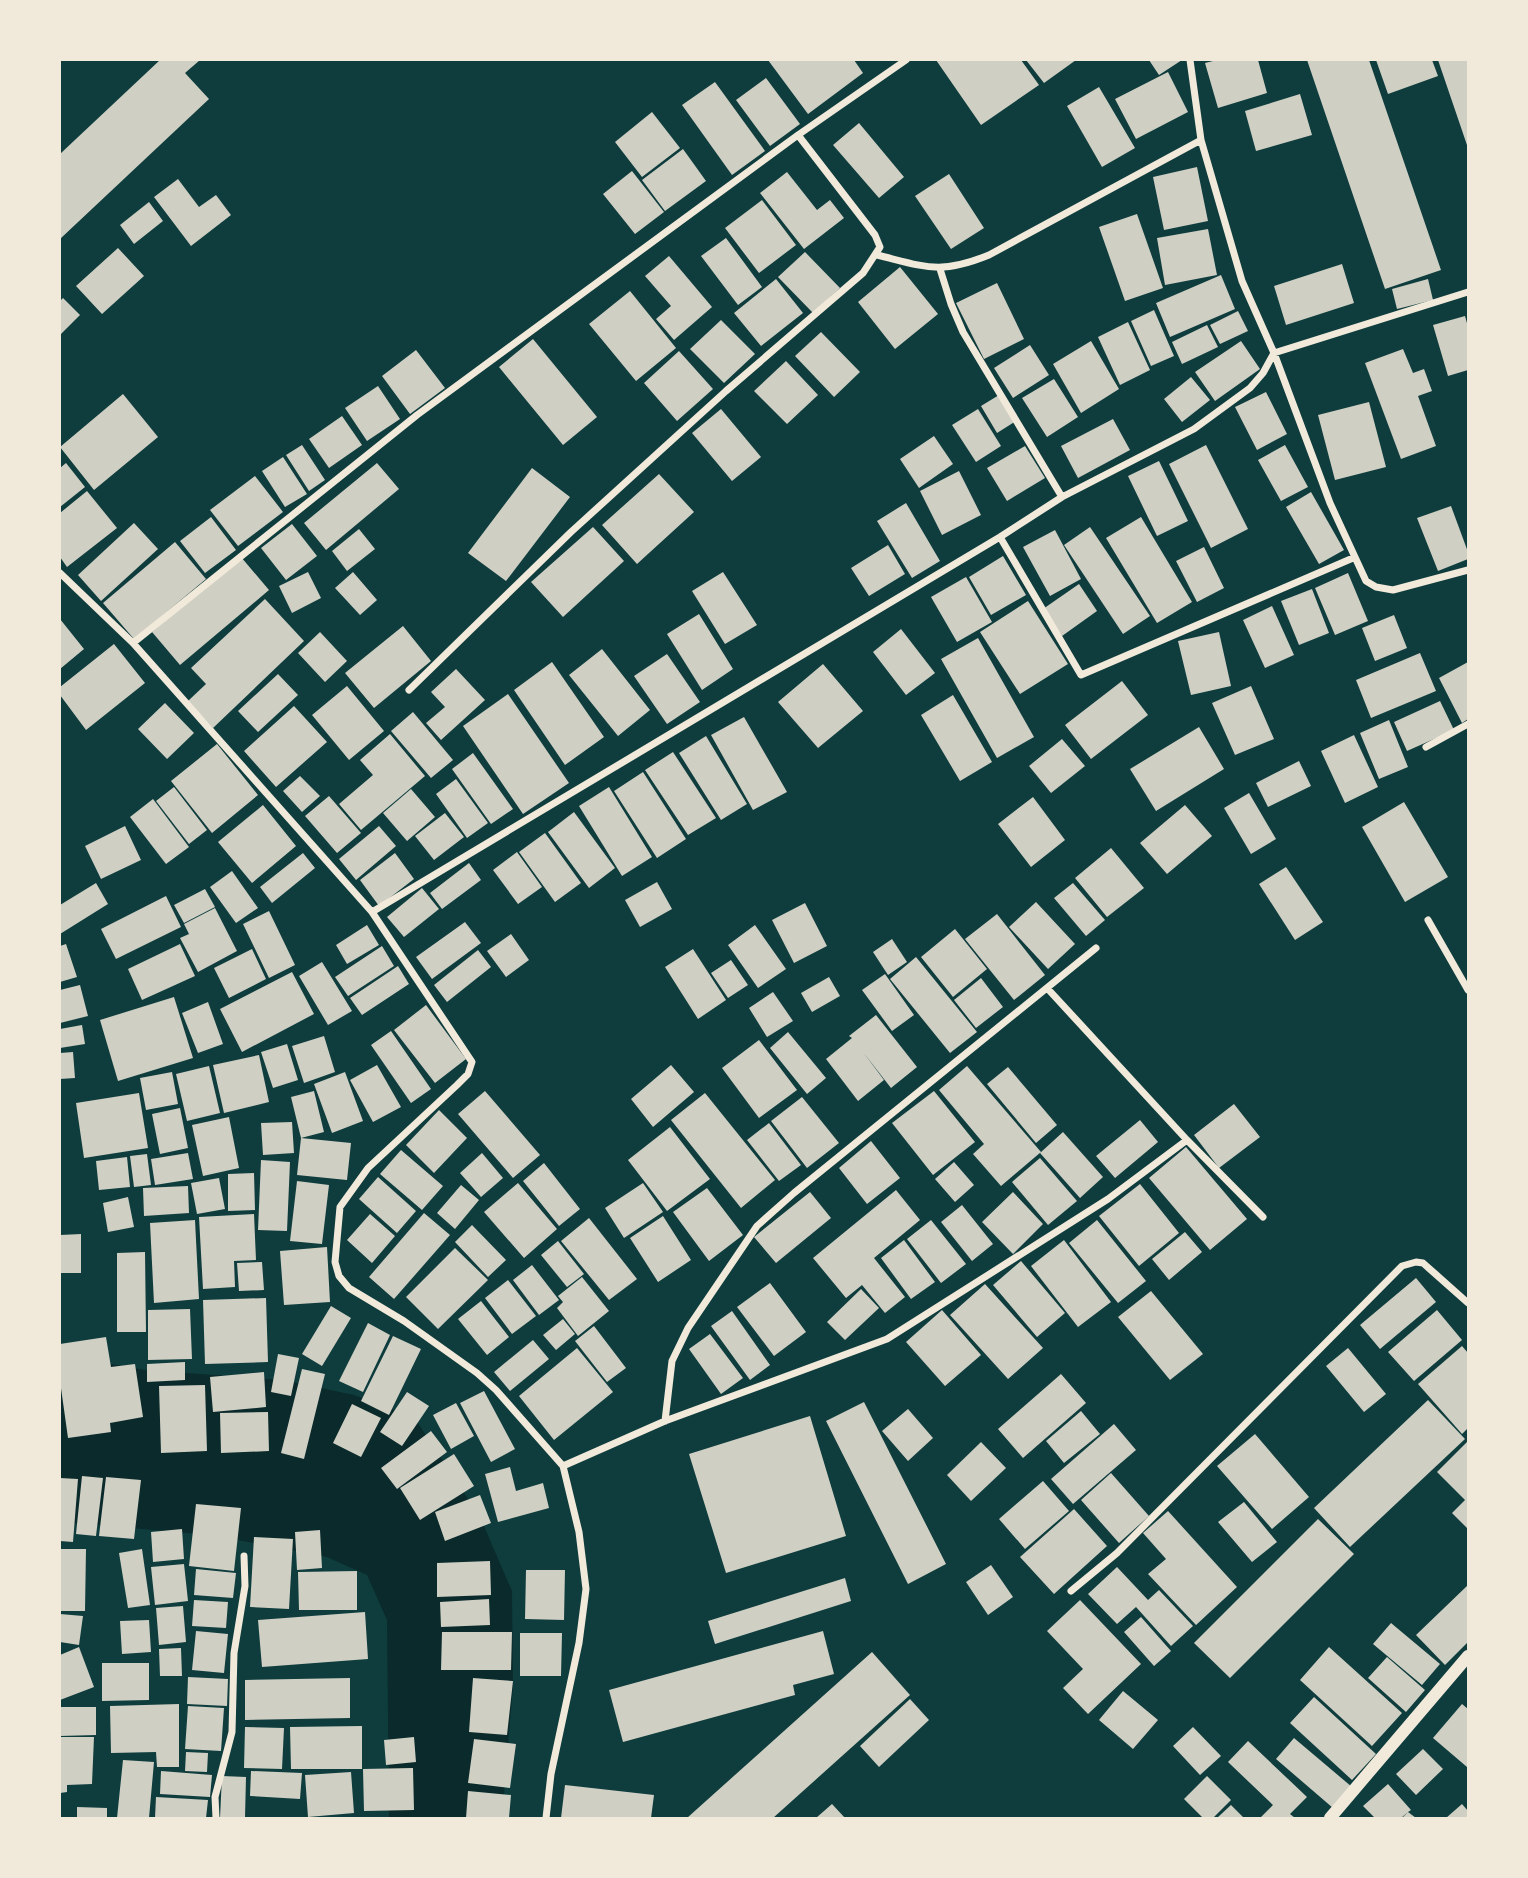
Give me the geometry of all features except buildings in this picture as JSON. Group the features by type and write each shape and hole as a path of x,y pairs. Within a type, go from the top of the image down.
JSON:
{"street":[{"path":"133,643 417,415 798,135 906,60"},
{"path":"1190,60 1201,140 1242,281 1274,352 1353,558 1366,581 1376,587 1393,590 1468,570"},
{"path":"410,690 571,532 726,391 863,273 877,255 880,247 875,235 798,135"},
{"path":"877,255 940,269 965,265 989,256 1201,140"},
{"path":"940,269 962,332 1062,497"},
{"path":"372,912 1000,537 1062,497 1194,429 1250,388 1263,373 1274,352 1468,292"},
{"path":"1000,537 1081,675 1353,558"},
{"path":"60,573 133,643 372,912 472,1062 468,1074 368,1168 340,1207 335,1262 339,1276 349,1288 404,1321 477,1373 496,1390 564,1466 579,1532 586,1588 579,1643 551,1774 546,1818"},
{"path":"1426,747 1468,724"},
{"path":"1428,920 1468,990"},
{"path":"665,1421 672,1361 688,1328 757,1226 1096,948"},
{"path":"1047,988 1187,1140 1263,1217"},
{"path":"564,1466 665,1421 887,1339 1108,1199 1187,1140"},
{"path":"1071,1591 1117,1552 1402,1266 1416,1262 1423,1264 1468,1303"},
{"path":"216,1818 215,1797 232,1732 234,1653 244,1586 244,1556"},
{"path":"1330,1818 1468,1656"}],"water":[{"path":"60,1355 145,1370 283,1380 354,1395 414,1417 480,1517 512,1591 513,1686 502,1818 389,1818 387,1620 367,1575 327,1557 212,1535 60,1522"}]}
